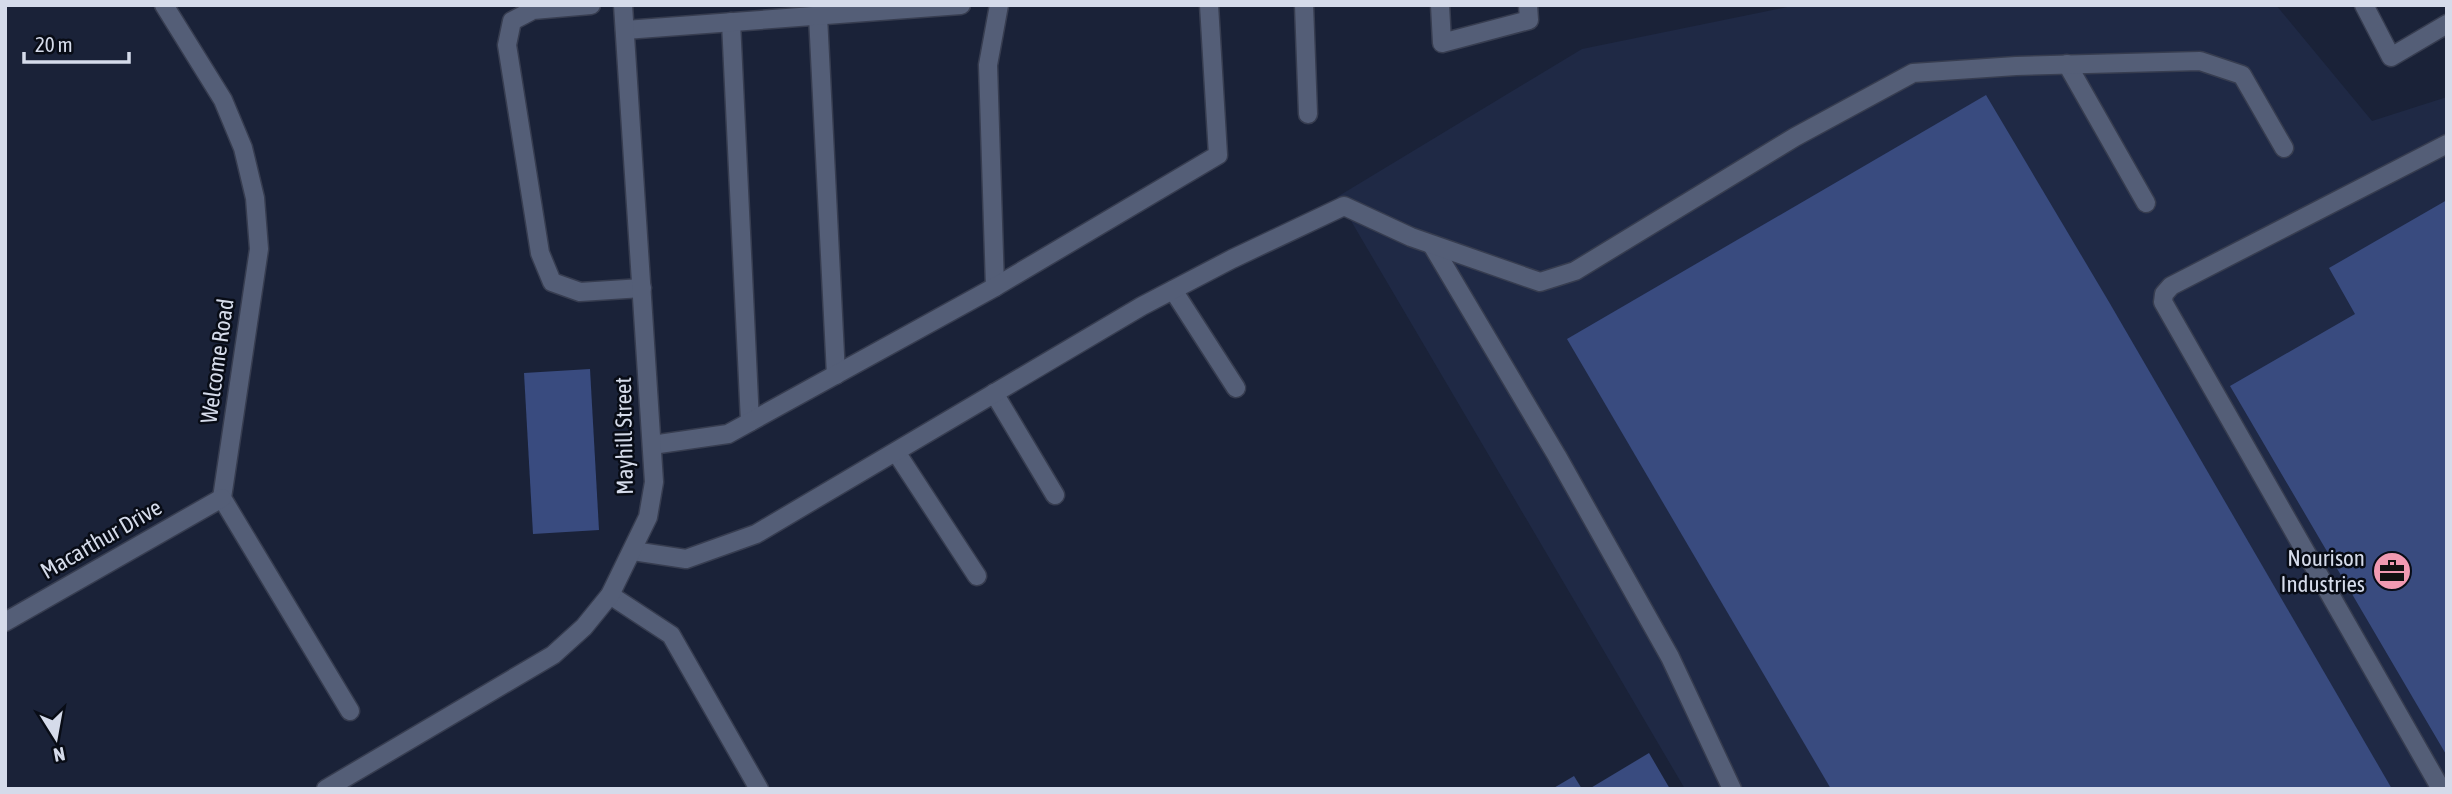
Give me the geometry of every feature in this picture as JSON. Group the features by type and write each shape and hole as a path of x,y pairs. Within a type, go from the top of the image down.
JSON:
{"street":[{"name":"Welcome Road","path":"164,5 223,100 243,148 255,198 259,249 222,498"},
{"path":"591,5 533,10 512,21 507,45 540,253 552,282 580,292 642,288"},
{"name":"Mayhill Street","path":"326,789 553,655 584,627 610,595 648,517 654,482 623,5"},
{"path":"625,30 961,5"},
{"path":"995,286 988,65 999,5"},
{"path":"652,445 728,434 995,286 1218,155 1209,5"},
{"path":"1304,5 1308,114"},
{"path":"1440,5 1442,43 1529,20 1528,5"},
{"path":"2364,5 2392,57 2447,24"},
{"path":"818,16 836,375"},
{"path":"731,22 750,422"},
{"path":"633,551 686,559 756,534 1173,290 1344,206 1432,245 1539,282 1575,271 1795,137 1913,73 2067,64 2200,61 2242,75 2284,148"},
{"path":"2067,64 2146,203"},
{"path":"2441,789 2163,302 2164,294 2171,286 2447,144"},
{"path":"1432,245 1557,456 1670,657 1732,789"},
{"path":"1173,290 1236,388"},
{"path":"994,393 1055,495"},
{"path":"896,452 977,576"},
{"name":"Macarthur Drive","path":"5,622 222,498"},
{"path":"222,498 350,711"},
{"path":"610,595 671,635 760,789"}],"shaded area":[{"path":"1797,5 2276,5 2372,121 2447,97 2447,789 1685,789 1337,197 1582,49"}],"building":[{"path":"1986,95 2392,789 1831,789 1567,339"},
{"name":"Nourison Industries","path":"2447,200 2447,756 2230,386 2355,314 2329,268"},
{"path":"590,369 599,530 533,534 524,373"},
{"path":"1649,753 1670,789 1589,789"},
{"path":"1574,776 1582,789 1552,789"}],"place":[{"name":"Nourison Industries","path":"2392,571"}]}
